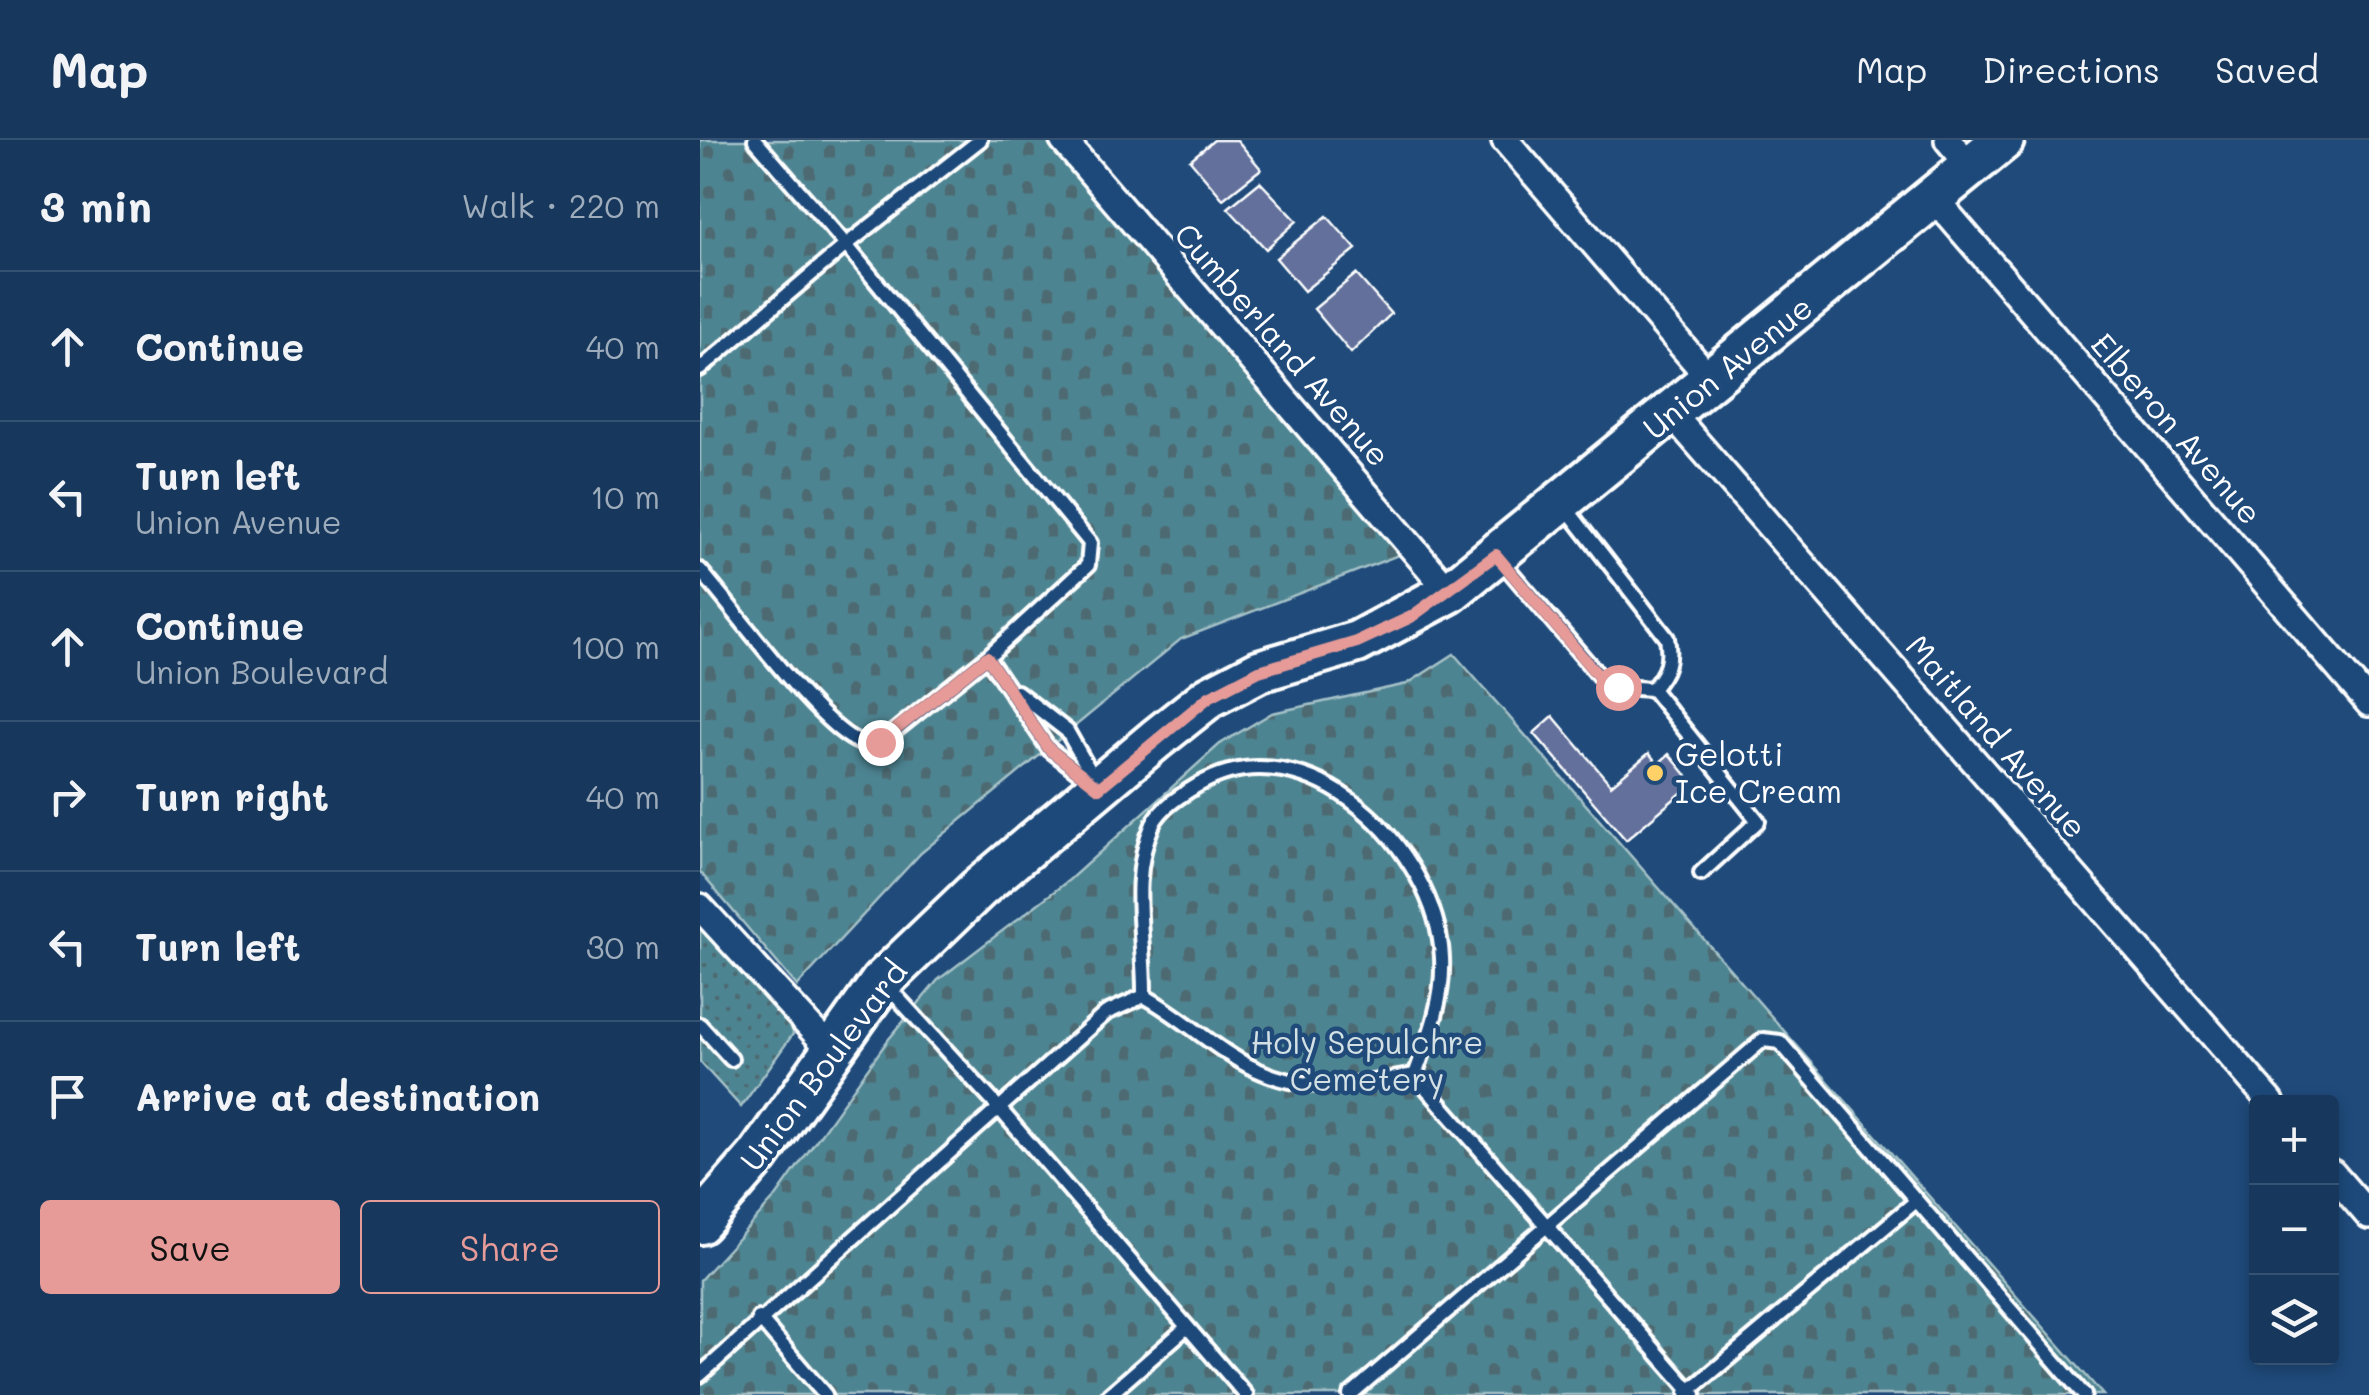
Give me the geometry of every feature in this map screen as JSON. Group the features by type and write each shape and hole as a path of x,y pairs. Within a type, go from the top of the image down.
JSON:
{"main road":[{"name":"Union Avenue","path":"1450,592 1713,382 1934,198 1960,153 2004,140"},
{"name":"Union Boulevard","path":"700,1223 758,1156 882,981 978,890 1099,788 1209,697 1259,671 1357,642 1450,592"}],"street":[{"name":"Cumberland Avenue","path":"1064,140 1450,592"},
{"path":"1504,140 1713,382"},
{"name":"Elberon Avenue","path":"1934,198 2369,703"},
{"name":"Maitland Avenue","path":"1672,414 2265,1095"},
{"path":"700,907 832,1051"},
{"path":"2339,1180 2369,1216"}],"lane":[{"path":"700,570 814,702 849,737 866,745 880,742 987,657 1088,565 1090,544 756,140"},
{"path":"700,369 846,245 980,140"},
{"path":"1562,502 1667,638 1670,657 1664,676 1652,689"},
{"path":"1496,555 1600,678 1618,687 1652,689 1758,821 1701,873"},
{"path":"987,657 1011,687 1049,749 1099,788"},
{"path":"1011,687 1067,731 1099,788"},
{"path":"1144,996 1145,945 1138,870 1155,820 1182,794 1212,776 1242,770 1282,772 1354,801 1391,834 1420,878 1436,922 1441,983 1432,1027 1415,1076"},
{"path":"882,981 998,1107 1246,1395"},
{"path":"700,1374 1106,1012 1144,996"},
{"path":"1144,996 1254,1069 1284,1079 1345,1087 1415,1076"},
{"path":"700,1026 731,1059"},
{"path":"1350,1395 1763,1040 1780,1042 2084,1395"},
{"path":"1415,1076 1690,1393 1915,1202"},
{"path":"759,1318 825,1395"},
{"path":"1109,1395 1186,1328"}],"green space":[{"path":"700,140 1062,140 1409,551 1181,639 921,853 797,986 700,872"},
{"name":"Holy Sepulchre Cemetery","path":"1454,654 2103,1395 700,1395 700,1280 775,1198 888,1040 938,980 1069,880 1220,744 1272,713 1407,684"},
{"path":"700,917 791,1023 793,1034 741,1107 700,1062"}],"building":[{"path":"1214,140 1237,140 1261,169 1223,199 1190,160"},
{"path":"1260,182 1297,221 1266,249 1228,208"},
{"path":"1327,216 1356,249 1304,291 1276,258"},
{"path":"1356,274 1391,314 1351,353 1314,309"},
{"name":"Gelotti Ice Cream","path":"1553,716 1611,785 1649,753 1658,764 1669,754 1693,783 1626,840 1534,733"}],"place":[{"name":"Gelotti Ice Cream","path":"1655,773"}],"route":[{"path":"880,742 987,657 1011,687 1049,749 1099,788 1209,697 1259,671 1357,642 1411,617 1496,555 1600,678 1618,687"}]}
